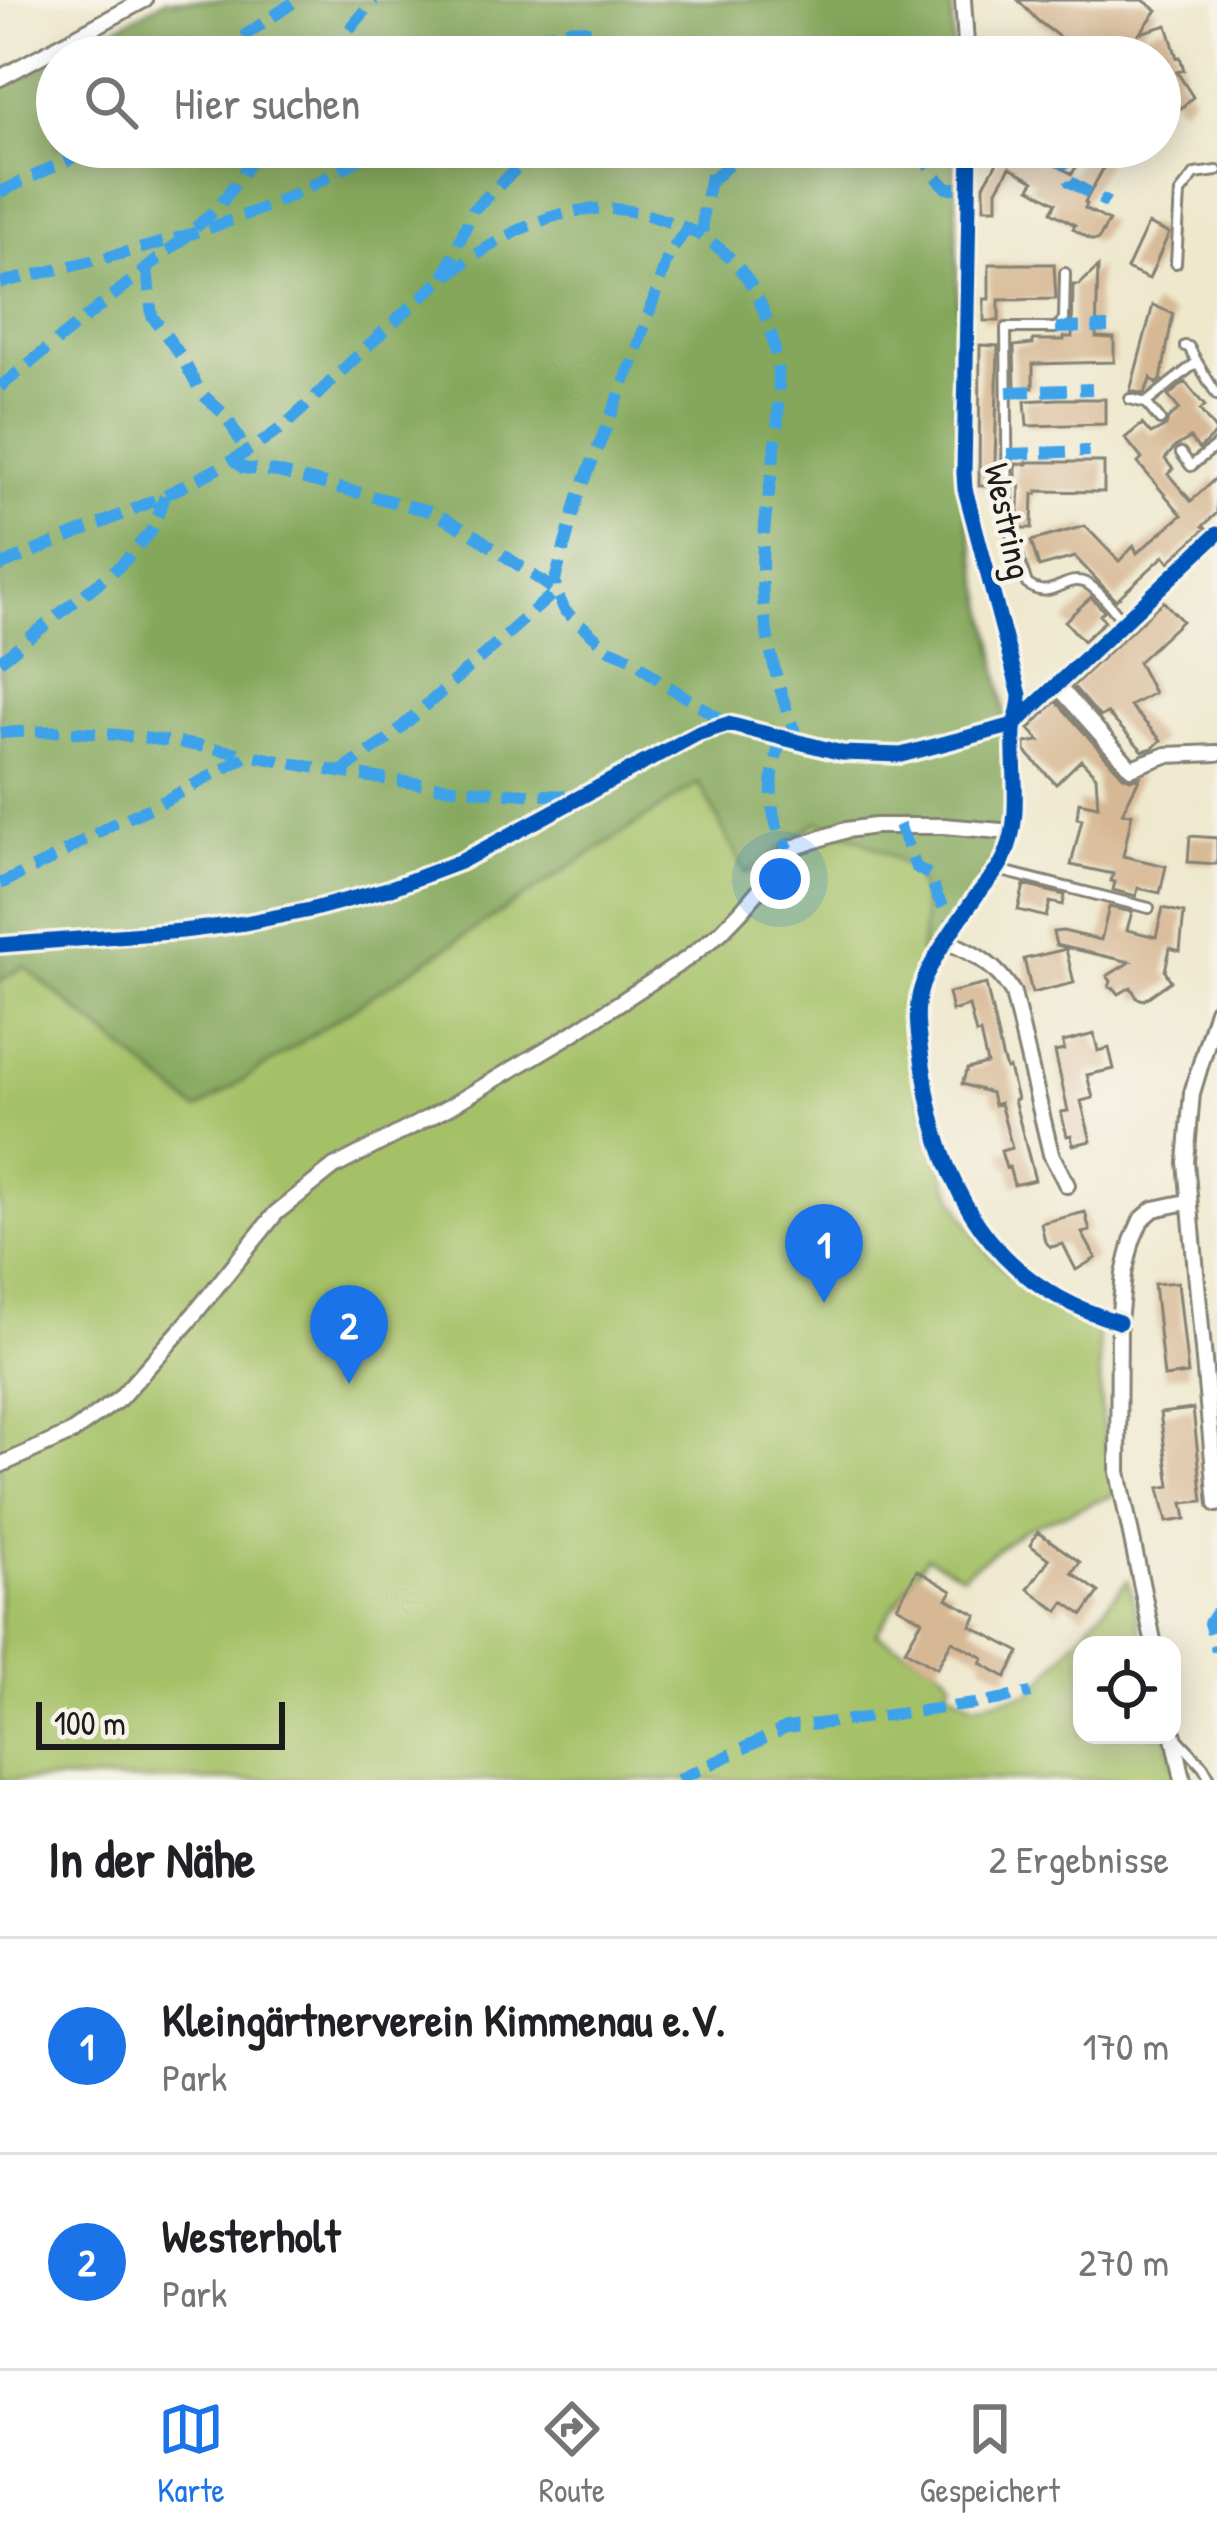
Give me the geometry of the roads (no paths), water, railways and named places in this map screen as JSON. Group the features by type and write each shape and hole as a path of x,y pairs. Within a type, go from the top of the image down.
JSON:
{"street":[{"path":"78,36 144,0"},
{"path":"963,0 966,36"},
{"path":"0,78 36,58"},
{"name":"Westring","path":"970,168 965,489 1020,707 1014,725 1012,832 1005,856 924,981 918,1008 925,1077 948,1165 990,1242 1053,1294 1120,1322"},
{"path":"0,945 182,931 310,910 388,890 460,862 699,733 728,724 857,755 901,755 1014,725 1217,534"},
{"path":"1058,685 1131,768 1166,754 1217,753"},
{"path":"0,1465 71,1433 119,1399 276,1213 303,1190 334,1167 449,1107 570,1035 688,958 721,932 789,849 874,826 1012,832"},
{"path":"948,942 990,964 1013,993 1051,1154 1067,1184"},
{"path":"1217,1010 1196,1074 1186,1162 1217,1504"},
{"path":"1152,1636 1118,1472 1120,1322 1124,1274 1141,1220 1154,1209 1187,1202"},
{"path":"1176,1744 1184,1780"}],"lane":[{"path":"1176,263 1180,193 1195,174 1217,170"},
{"path":"1065,273 1064,320 1056,328 1006,328 1008,526 1028,584 1035,591 1078,581 1088,584 1124,622"},
{"path":"1185,346 1217,395"},
{"path":"1146,404 1197,362"},
{"path":"1130,398 1146,404 1160,420"},
{"path":"1181,453 1191,466 1217,445"},
{"path":"997,870 1149,908"},
{"path":"1181,1740 1211,1780"}],"place":[{"name":"Kleingärtnerverein Kimmenau e.V.","path":"824,1303"},
{"name":"Westerholt","path":"349,1384"}]}
